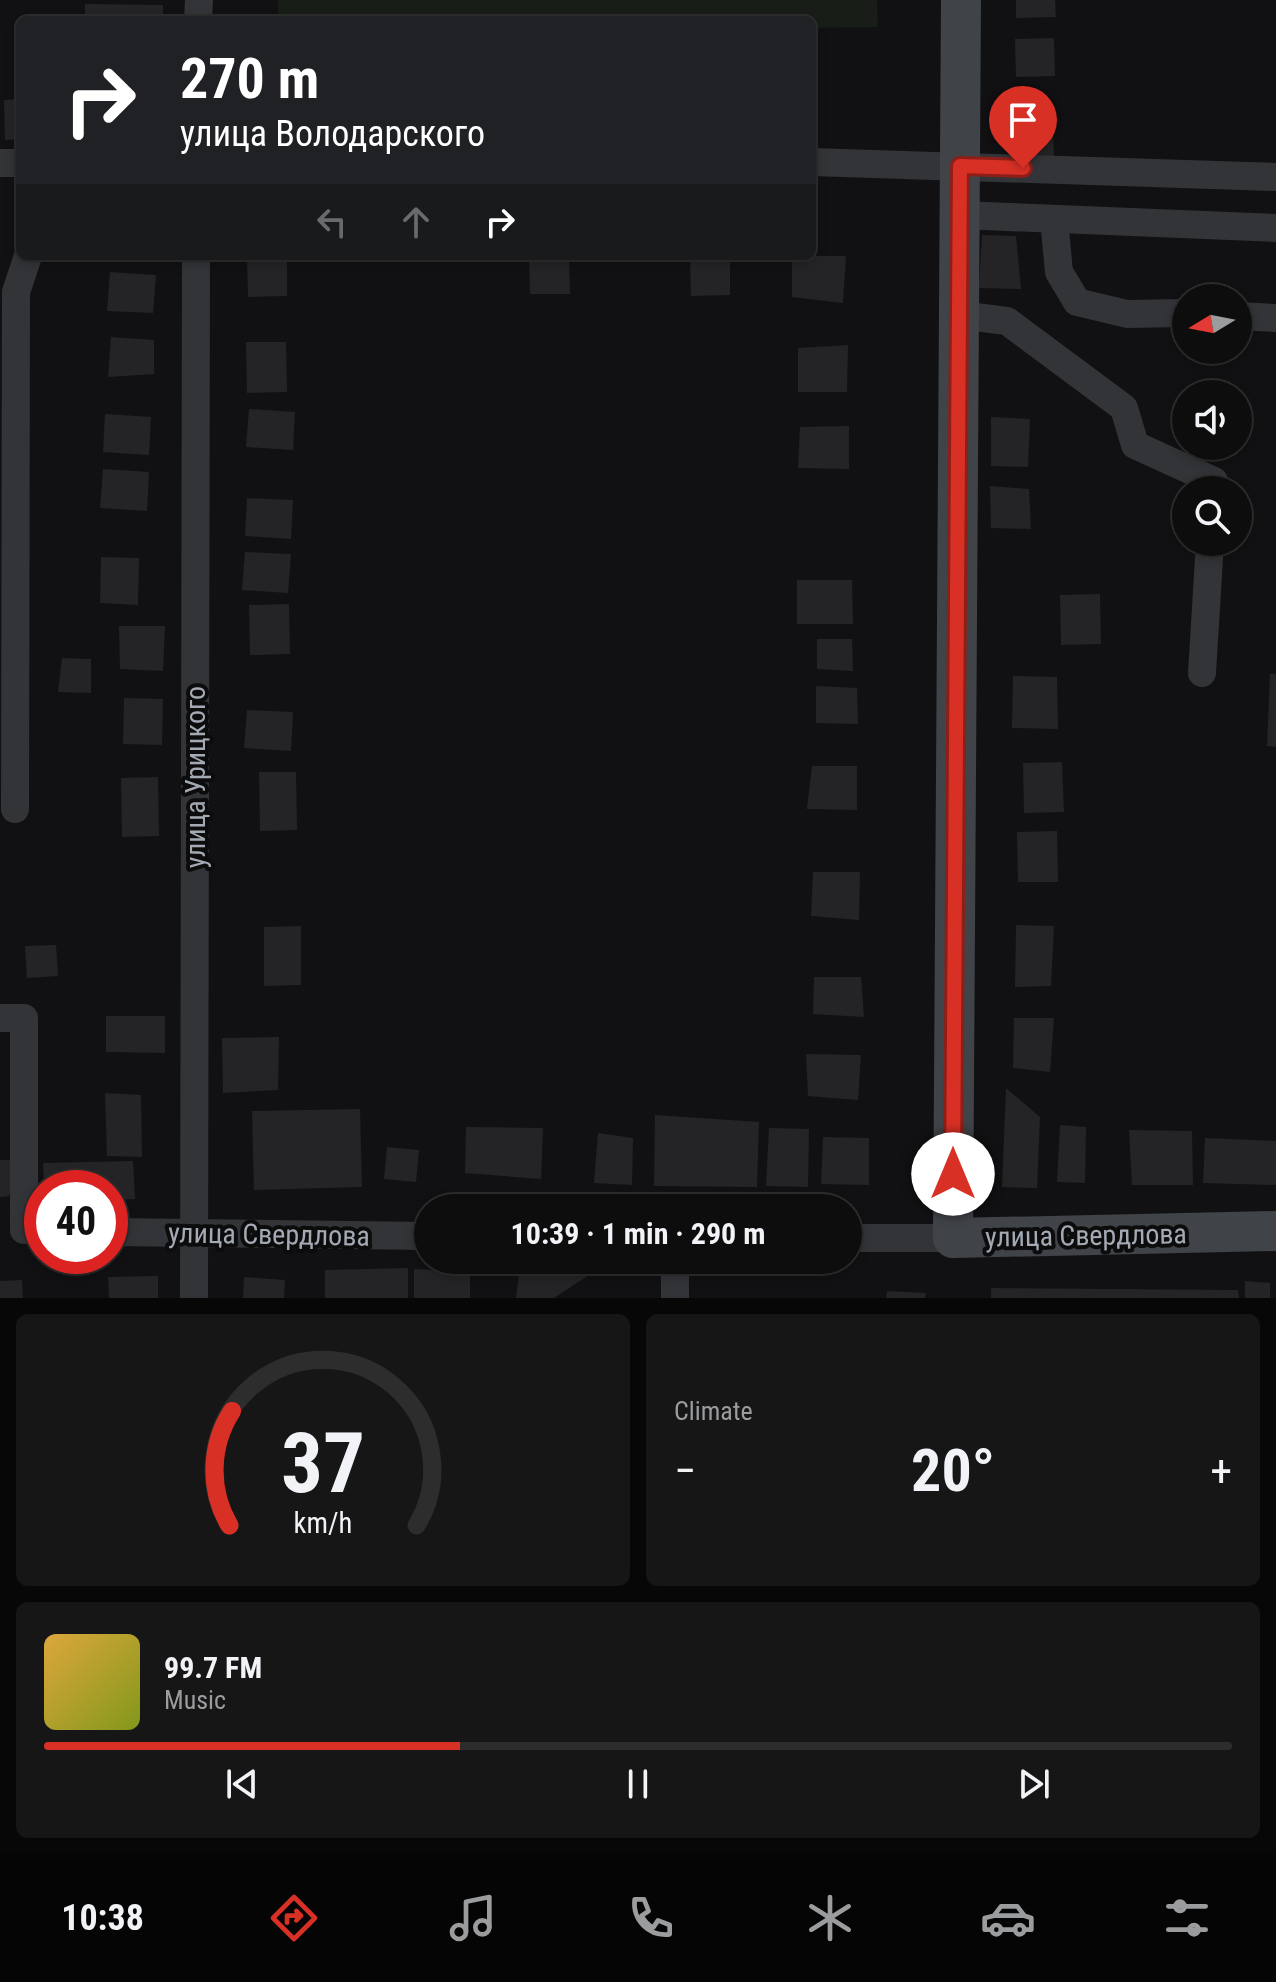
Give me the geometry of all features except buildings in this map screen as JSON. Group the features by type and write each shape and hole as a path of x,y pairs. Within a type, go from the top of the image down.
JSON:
{"street":[{"path":"953,1238 961,0"},
{"path":"816,162 1276,177"},
{"path":"960,215 1276,228"},
{"path":"1054,219 1059,272 1077,302 1127,314 1172,313"},
{"path":"15,809 16,292 27,260"},
{"name":"улица Урицкого","path":"194,1298 196,260"},
{"path":"959,315 1007,321 1124,408 1135,445 1203,476"},
{"path":"1252,317 1276,318"},
{"path":"1202,673 1209,556"},
{"path":"0,1018 24,1018 22,1230"},
{"name":"улица Свердлова","path":"862,1238 1276,1231"},
{"name":"улица Свердлова","path":"128,1232 414,1236"},
{"path":"675,1274 675,1298"}],"shaded area":[{"path":"278,0 877,0 878,27 816,28 816,16 278,16"}],"route":[{"path":"953,1174 960,166 1023,168"}]}
